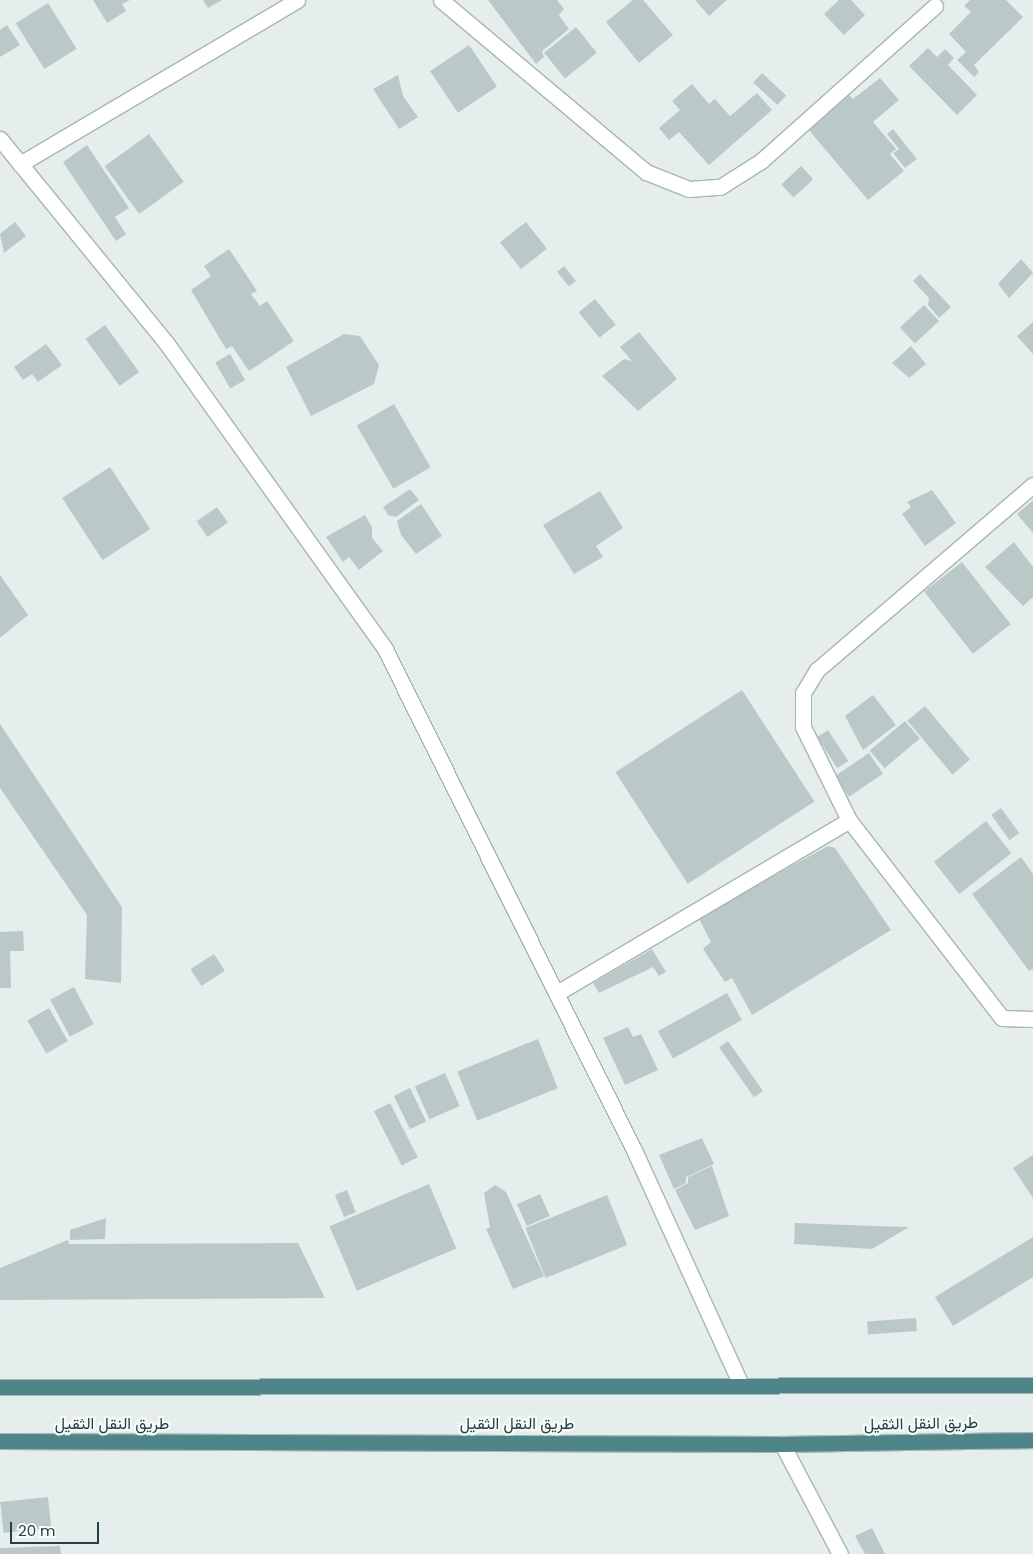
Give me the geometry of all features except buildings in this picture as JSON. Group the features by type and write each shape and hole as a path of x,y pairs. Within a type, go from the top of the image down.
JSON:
{"highway":[{"path":"0,1388 1033,1385"},
{"name":"طريق النقل الثقيل","path":"0,1441 782,1444 1033,1440"}],"street":[{"path":"20,164 298,0"},
{"path":"442,0 646,172 689,189 720,186 761,162 935,6"},
{"path":"0,139 167,344 385,648 557,994 741,1385"},
{"path":"1033,485 817,670 803,693 803,727 849,820 1002,1018 1033,1019"},
{"path":"557,994 849,820"},
{"path":"782,1444 840,1554"}]}
